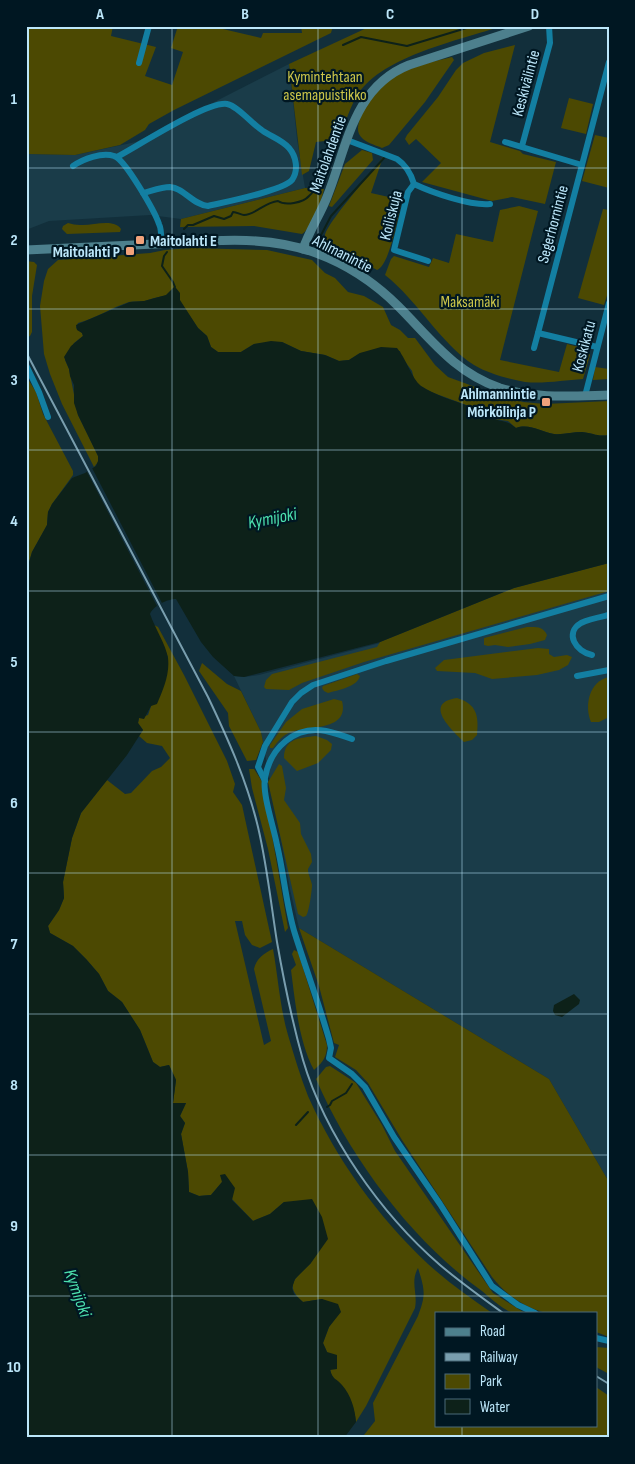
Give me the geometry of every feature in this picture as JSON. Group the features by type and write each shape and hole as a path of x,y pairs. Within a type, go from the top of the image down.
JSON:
{"street":[{"path":"138,62 149,26"},
{"name":"Maitolahdentie","path":"303,249 326,201 358,112 368,95 378,84 392,72 415,63 529,26"},
{"name":"Keskivälintie","path":"522,146 550,42 549,26"},
{"name":"Segerhornintie","path":"534,348 609,62"},
{"path":"117,157 198,112 226,104 235,108 263,131 278,139 289,148 294,156 296,166 292,180 278,188 208,206 201,206 170,187 142,193"},
{"path":"347,140 402,162 412,175 414,184 434,192 472,202 490,204"},
{"path":"505,142 582,165"},
{"path":"73,166 84,159 106,155 117,157 125,165 159,224 161,244"},
{"name":"Koiliskuja","path":"414,184 408,192 394,250 428,261"},
{"name":"Ahlmanintie","path":"26,250 249,240 275,242 303,249 332,260 370,283 397,306 441,352 478,378 500,388 532,395 552,397 609,395"},
{"name":"Koskikatu","path":"585,396 609,303"},
{"path":"538,333 597,347"},
{"path":"26,365 48,417"},
{"path":"533,1312 518,1305 492,1286 440,1204 394,1137 365,1087 352,1074 329,1058 330,1039 294,933 265,781 258,767 265,746 292,702 313,685 386,661 609,596"},
{"path":"592,655 583,653 575,644 576,629 588,620 609,615"},
{"path":"577,676 609,670"},
{"path":"265,781 275,751 284,740 294,735 309,730 325,731 352,739"}],"shaded area":[{"path":"289,64 297,139 305,188 181,219 150,215 49,221 26,230 26,154 75,155 136,142"},
{"path":"609,563 609,1182 549,1079 299,928 261,732 234,676 259,675 380,643"}],"green space":[{"path":"26,26 113,26 111,36 156,47 145,76 172,85 183,52 171,48 178,26 210,26 261,38 263,33 302,33 301,26 333,26 331,33 174,110 149,124 145,130 120,145 75,155 26,154"},
{"name":"Kymintehtaan asemapuistikko","path":"371,26 502,26 424,51 403,59 385,69 358,94 340,137 334,140 316,142 309,171 302,175 289,64"},
{"path":"515,45 490,142 520,151 523,154 556,162 545,204 512,197 492,201 422,182 441,163 416,139 409,145 405,139 407,135 463,63 484,53"},
{"path":"452,57 454,60 425,102 389,145 382,148 369,143 361,137 358,128 360,120 363,112 379,88 390,79 412,68"},
{"path":"569,98 593,104 586,134 561,128"},
{"path":"595,135 609,138 609,188 582,181"},
{"path":"362,150 372,153 373,160 332,207 329,206 345,164"},
{"path":"383,157 371,193 402,200 390,250 382,266 377,270 328,243 325,236 341,210"},
{"path":"305,188 324,189 313,220 302,234 254,226 180,227 181,219"},
{"name":"Maksamäki","path":"519,206 538,211 500,360 559,372 567,344 586,349 590,355 583,379 525,382 499,376 474,365 450,345 397,285 385,275 394,256 429,267 433,258 449,263 456,234 493,242 500,210"},
{"path":"603,209 609,210 609,289 604,305 578,298"},
{"path":"68,223 80,225 108,223 121,229 120,232 67,234 62,229"},
{"path":"191,248 267,250 312,260 325,273 335,278 348,292 364,296 383,307 391,325 408,338 415,338 435,365 448,377 500,396 523,402 545,404 609,401 609,435 582,432 554,434 531,427 516,428 508,421 494,419 469,406 431,392 419,385 401,356 400,351 360,353 349,360 339,361 325,355 301,351 282,342 254,344 241,352 218,352 211,347 207,336 198,328 179,300 180,293 145,301 129,302 78,323 76,328 83,336 74,343 65,360 69,369 78,415 98,456 98,462 94,467 62,404 44,354 40,306 48,269 58,260"},
{"path":"26,261 34,262 37,265 32,296 32,332 26,338"},
{"path":"595,367 609,369 609,379 593,380"},
{"path":"26,376 36,392 43,414 73,471 73,475 48,512 47,525 32,552 26,572"},
{"path":"609,563 609,591 364,662 302,683 289,690 266,689 264,687 266,680 272,674 377,647 380,642 514,588"},
{"path":"154,625 158,627 184,675 227,761 235,784 233,792 242,805 272,942 260,948 252,945 245,935 242,921 235,921 264,1045 271,1041 254,969 261,957 273,949 285,1025 300,1073 319,1119 345,1164 375,1207 410,1246 443,1277 491,1312 435,1312 435,1426 598,1426 598,1388 609,1396 609,1438 365,1438 364,1435 375,1421 373,1403 421,1309 424,1292 418,1268 414,1283 415,1308 366,1406 356,1422 354,1409 349,1397 332,1378 327,1352 323,1343 329,1327 340,1312 322,1299 303,1302 294,1291 293,1286 297,1277 311,1263 284,1202 270,1214 253,1221 232,1199 222,1182 211,1195 199,1196 189,1192 188,1172 181,1134 185,1123 180,1116 186,1103 173,1103 176,1080 169,1065 160,1067 153,1062 140,1030 122,1002 108,991 99,974 86,959 73,946 50,933 48,926 59,910 64,898 63,882 72,838 81,813 107,780 125,794 131,793 152,771 161,767 170,758 162,746 147,743 139,736 143,730 138,723 139,718 148,715 168,657"},
{"path":"527,627 543,630 547,635 545,640 508,647 484,645 484,638"},
{"path":"538,648 549,649 549,654 554,657 567,655 572,657 568,665 559,670 537,675 492,679 475,673 437,671 435,668 444,660"},
{"path":"202,663 227,684 241,691 261,732 263,742 256,760 247,761 229,726 228,713 199,671"},
{"path":"357,674 360,676 358,680 347,688 328,693 322,688 323,686"},
{"path":"609,677 609,717 599,722 591,722 588,709 590,695 597,683"},
{"path":"457,698 473,707 477,717 477,735 472,740 464,742 443,717 442,705 447,701"},
{"path":"334,699 342,701 343,711 340,718 326,726 291,732 281,738 273,748 270,748 270,745 286,722 302,709"},
{"path":"316,736 332,744 331,750 318,763 297,771 284,758 287,746 294,740"},
{"path":"279,764 282,766 286,788 284,800 300,823 301,834 311,854 312,862 308,873 312,885 311,896 307,914 303,917 298,914 268,782"},
{"path":"249,769 254,769 263,783 288,928 285,932 268,849"},
{"path":"299,928 549,1079 609,1182 609,1337 598,1333 598,1312 538,1311 516,1300 492,1277 402,1140 368,1083 356,1070 335,1057 339,1045 334,1043 319,986"},
{"path":"294,950 298,952 327,1045 324,1059 314,1070 301,1035 296,1008 291,970 296,965 292,954"},
{"path":"330,1066 356,1083 382,1125 395,1151 493,1293 523,1312 510,1312 506,1310 456,1271 431,1248 386,1196 346,1138 316,1079 326,1067"},
{"path":"598,1347 609,1348 609,1374 598,1368"}],"water":[{"name":"Kymijoki","path":"174,287 180,293 180,300 198,328 207,336 211,347 218,352 241,352 254,344 271,341 282,342 301,351 325,355 339,361 349,360 360,353 381,347 397,348 414,378 421,386 438,395 471,407 489,417 509,423 516,428 531,427 554,434 582,432 609,435 609,563 514,588 380,642 244,677 234,676 213,657 201,642 176,599 172,599 154,608 150,614 168,658 168,670 164,688 157,704 151,706 144,719 139,718 138,723 143,730 127,755 81,813 72,838 63,882 64,898 59,910 48,926 50,933 73,946 86,959 99,974 108,991 122,1002 140,1030 153,1062 160,1067 169,1065 176,1080 173,1103 186,1103 180,1116 185,1123 181,1134 188,1172 189,1192 199,1196 211,1195 222,1182 220,1175 225,1174 235,1188 232,1200 253,1221 270,1214 284,1202 312,1199 322,1217 328,1239 311,1263 295,1279 292,1288 294,1294 303,1302 322,1299 338,1304 341,1312 329,1327 323,1343 327,1352 337,1355 337,1369 330,1370 348,1393 355,1412 356,1422 344,1438 26,1438 26,573 32,552 47,525 48,512 52,504 72,478 96,466 98,461 98,456 74,403 74,385 64,357 71,346 83,336 77,330 76,325 130,302 144,301 166,295"},
{"path":"574,994 580,1000 579,1004 562,1017 555,1015 553,1011 554,1005"}],"pier":[{"path":"91,466 163,605 158,608 86,470"}],"waterway":[{"path":"343,45 361,37 407,46 473,26"},
{"path":"319,239 331,216 385,157"},
{"path":"184,229 188,225 193,225 214,216 224,219 231,216 233,212 243,215 252,213 273,202 298,202 309,196 320,183"},
{"path":"167,252 162,266 175,287"},
{"path":"327,1107 332,1101 346,1093 352,1084"},
{"path":"296,1125 308,1112"}],"railway":[{"path":"26,352 208,697 236,761 254,810 261,841 277,942 295,1031 303,1060 325,1116 358,1172 397,1222 440,1265 502,1312"},
{"path":"598,1377 609,1384"}],"place":[{"name":"Maitolahti E","path":"140,240"},
{"name":"Maitolahti P","path":"130,251"},
{"name":"Ahlmannintie Mörkölinja P","path":"546,402"}]}
